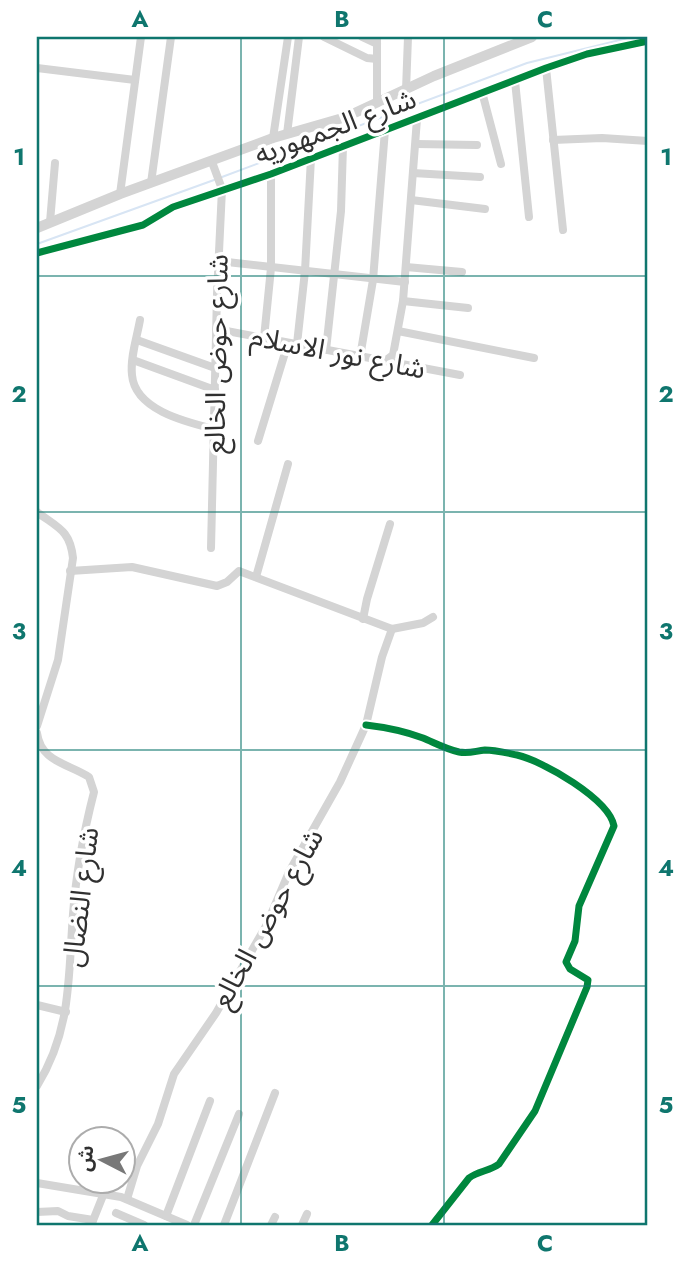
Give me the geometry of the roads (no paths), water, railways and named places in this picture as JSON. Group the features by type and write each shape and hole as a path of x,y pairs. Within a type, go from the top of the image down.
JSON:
{"street":[{"path":"120,194 141,37"},
{"path":"273,138 288,37"},
{"path":"287,134 299,37"},
{"path":"324,37 367,58 377,59"},
{"path":"362,37 377,40 377,103"},
{"path":"406,90 408,37"},
{"name":"شارع الجمهوريه","path":"37,228 151,183 213,167 273,138 346,117 515,40 532,37"},
{"path":"151,183 170,38"},
{"name":"شارع الجمهوريه","path":"37,253 144,225 173,207 220,186 271,174 587,54 648,41"},
{"path":"37,68 135,80"},
{"path":"546,68 563,230"},
{"path":"515,81 530,217"},
{"path":"482,92 501,164"},
{"path":"385,361 393,355 405,282 417,119"},
{"path":"360,356 373,279 385,131"},
{"path":"553,140 603,138 648,141"},
{"path":"416,145 477,145"},
{"path":"326,350 341,211 343,146"},
{"path":"258,441 293,344 305,271 311,158"},
{"path":"50,222 55,163"},
{"name":"شارع حوض الخالع","path":"211,548 220,186 213,167"},
{"path":"414,173 480,177"},
{"path":"264,338 271,268 271,174"},
{"path":"411,200 485,209"},
{"path":"218,261 405,282"},
{"path":"406,267 462,272"},
{"path":"402,301 468,308"},
{"path":"140,320 133,360 133,381 143,400 154,408 214,429"},
{"name":"شارع نور الاسلام","path":"216,329 460,375"},
{"path":"398,331 534,358"},
{"path":"137,340 215,368"},
{"path":"133,360 215,390"},
{"path":"256,577 288,464"},
{"path":"37,512 67,534 73,558 58,660 37,726"},
{"path":"363,619 390,524"},
{"path":"70,570 132,567 217,586 227,582 239,571 392,629 433,617"},
{"name":"شارع حوض الخالع","path":"127,1199 137,1166 158,1124 174,1074 216,1013 266,926 285,881 322,818 366,725 382,657 392,629"},
{"path":"366,725 422,738 468,754 489,751 533,760 557,773 606,809 614,826 579,906 575,941 566,962 567,966 589,983 535,1111 499,1164 469,1178 432,1225"},
{"name":"شارع النضال","path":"37,733 40,745 49,758 84,774 94,786 75,900 66,1013 47,1069 37,1086"},
{"path":"37,1005 66,1013"},
{"path":"224,1225 275,1093"},
{"path":"166,1216 210,1101"},
{"path":"194,1225 239,1114"},
{"path":"37,1184 66,1188"},
{"path":"37,1212 58,1211 92,1223 103,1196"},
{"path":"116,1196 187,1225"},
{"path":"117,1213 146,1225 155,1210"},
{"path":"302,1225 307,1214"}],"waterway":[{"path":"222,177 527,63 632,37"},
{"path":"37,244 214,180"}]}
